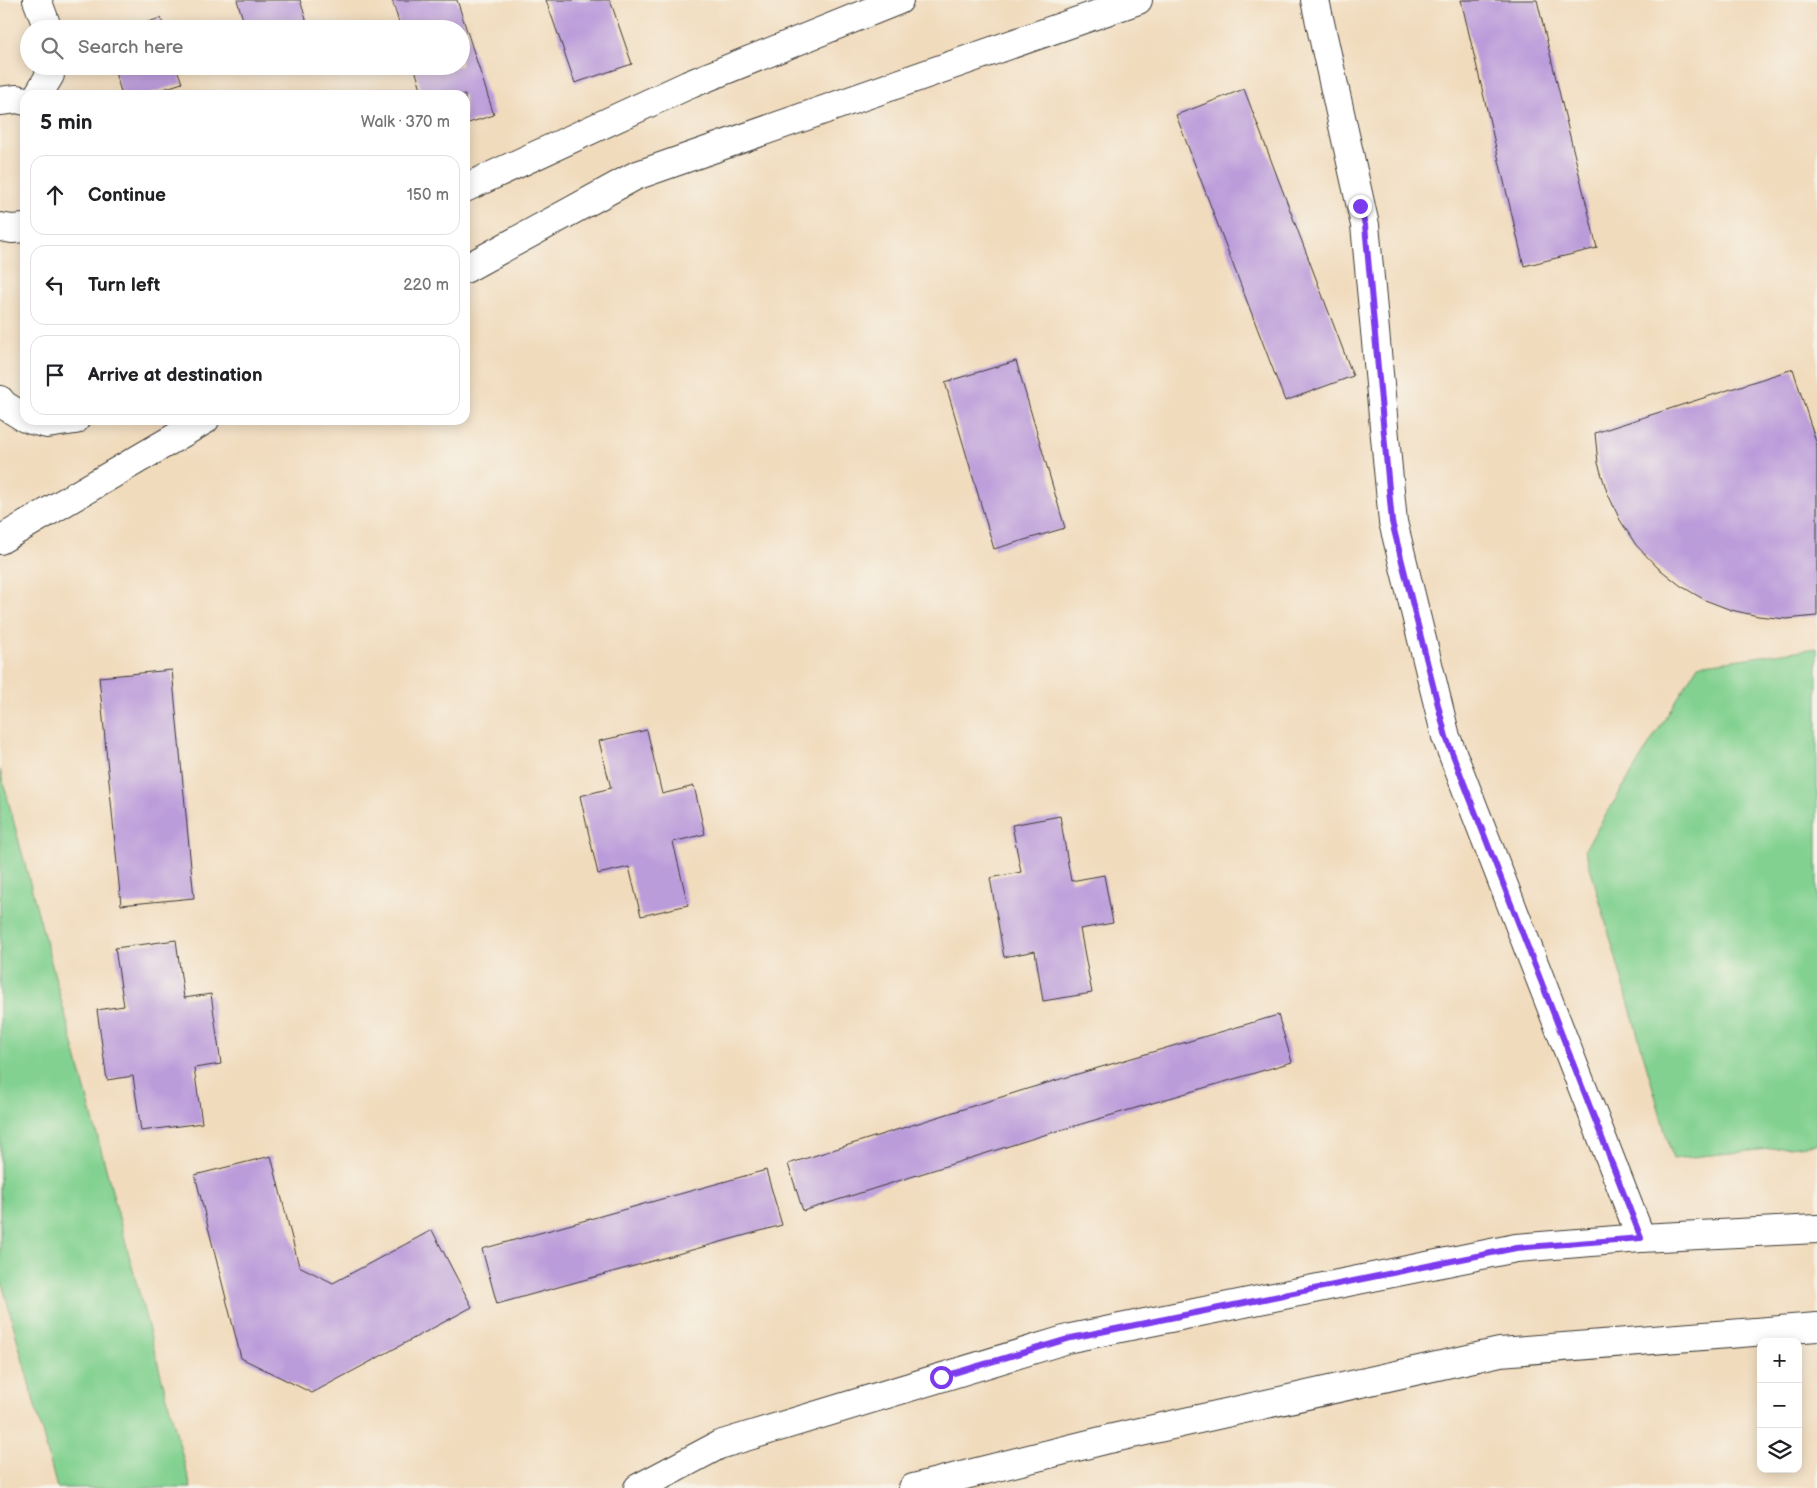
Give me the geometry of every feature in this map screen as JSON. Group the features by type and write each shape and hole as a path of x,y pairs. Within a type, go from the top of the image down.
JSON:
{"street":[{"path":"37,0 46,20"},
{"path":"470,186 688,85 899,0"},
{"path":"470,266 635,176 1138,0"},
{"path":"1315,0 1365,225 1392,522 1446,737 1641,1238"},
{"path":"41,90 50,75"},
{"path":"0,101 20,100"},
{"path":"0,227 20,228"},
{"path":"0,400 4,405 20,415"},
{"path":"0,540 196,425"},
{"path":"638,1488 719,1445 1071,1338 1516,1248 1641,1238 1817,1229"},
{"path":"913,1488 1109,1439 1500,1352 1817,1327"}],"green space":[{"path":"1817,648 1817,1144 1673,1159 1585,849 1698,665"},
{"path":"0,770 191,1488 57,1488 0,1275"}],"building":[{"path":"237,0 300,0 306,20 243,20"},
{"path":"392,0 457,0 463,20 398,20"},
{"path":"546,0 610,0 632,64 575,83"},
{"path":"1461,0 1537,0 1597,248 1524,266"},
{"path":"470,40 494,115 470,122 470,90 421,90 417,75 470,75"},
{"path":"116,75 179,75 182,83 160,90 120,90"},
{"path":"1244,89 1353,376 1285,401 1176,115"},
{"path":"1016,361 1065,528 994,549 945,382"},
{"path":"1793,369 1817,445 1817,616 1786,619 1758,616 1731,610 1705,600 1681,586 1657,567 1636,545 1620,520 1607,492 1598,463 1595,433"},
{"path":"172,670 194,898 121,905 99,677"},
{"path":"647,730 662,794 694,786 705,834 673,842 688,905 641,916 629,867 598,874 580,796 611,788 599,741"},
{"path":"1060,816 1071,881 1104,875 1113,923 1080,929 1092,993 1043,1001 1035,951 1004,957 990,878 1021,872 1012,825"},
{"path":"176,940 184,998 211,994 221,1064 194,1068 202,1123 141,1131 133,1076 107,1080 97,1010 124,1006 115,948"},
{"path":"1278,1015 1292,1062 1044,1135 803,1211 788,1164 1030,1088"},
{"path":"271,1156 299,1266 333,1283 432,1230 472,1307 312,1393 241,1358 195,1175"},
{"path":"766,1170 782,1225 497,1304 482,1249"}],"route":[{"path":"941,1377 1071,1338 1516,1248 1641,1238 1446,737 1392,522 1365,225 1360,206"}]}
